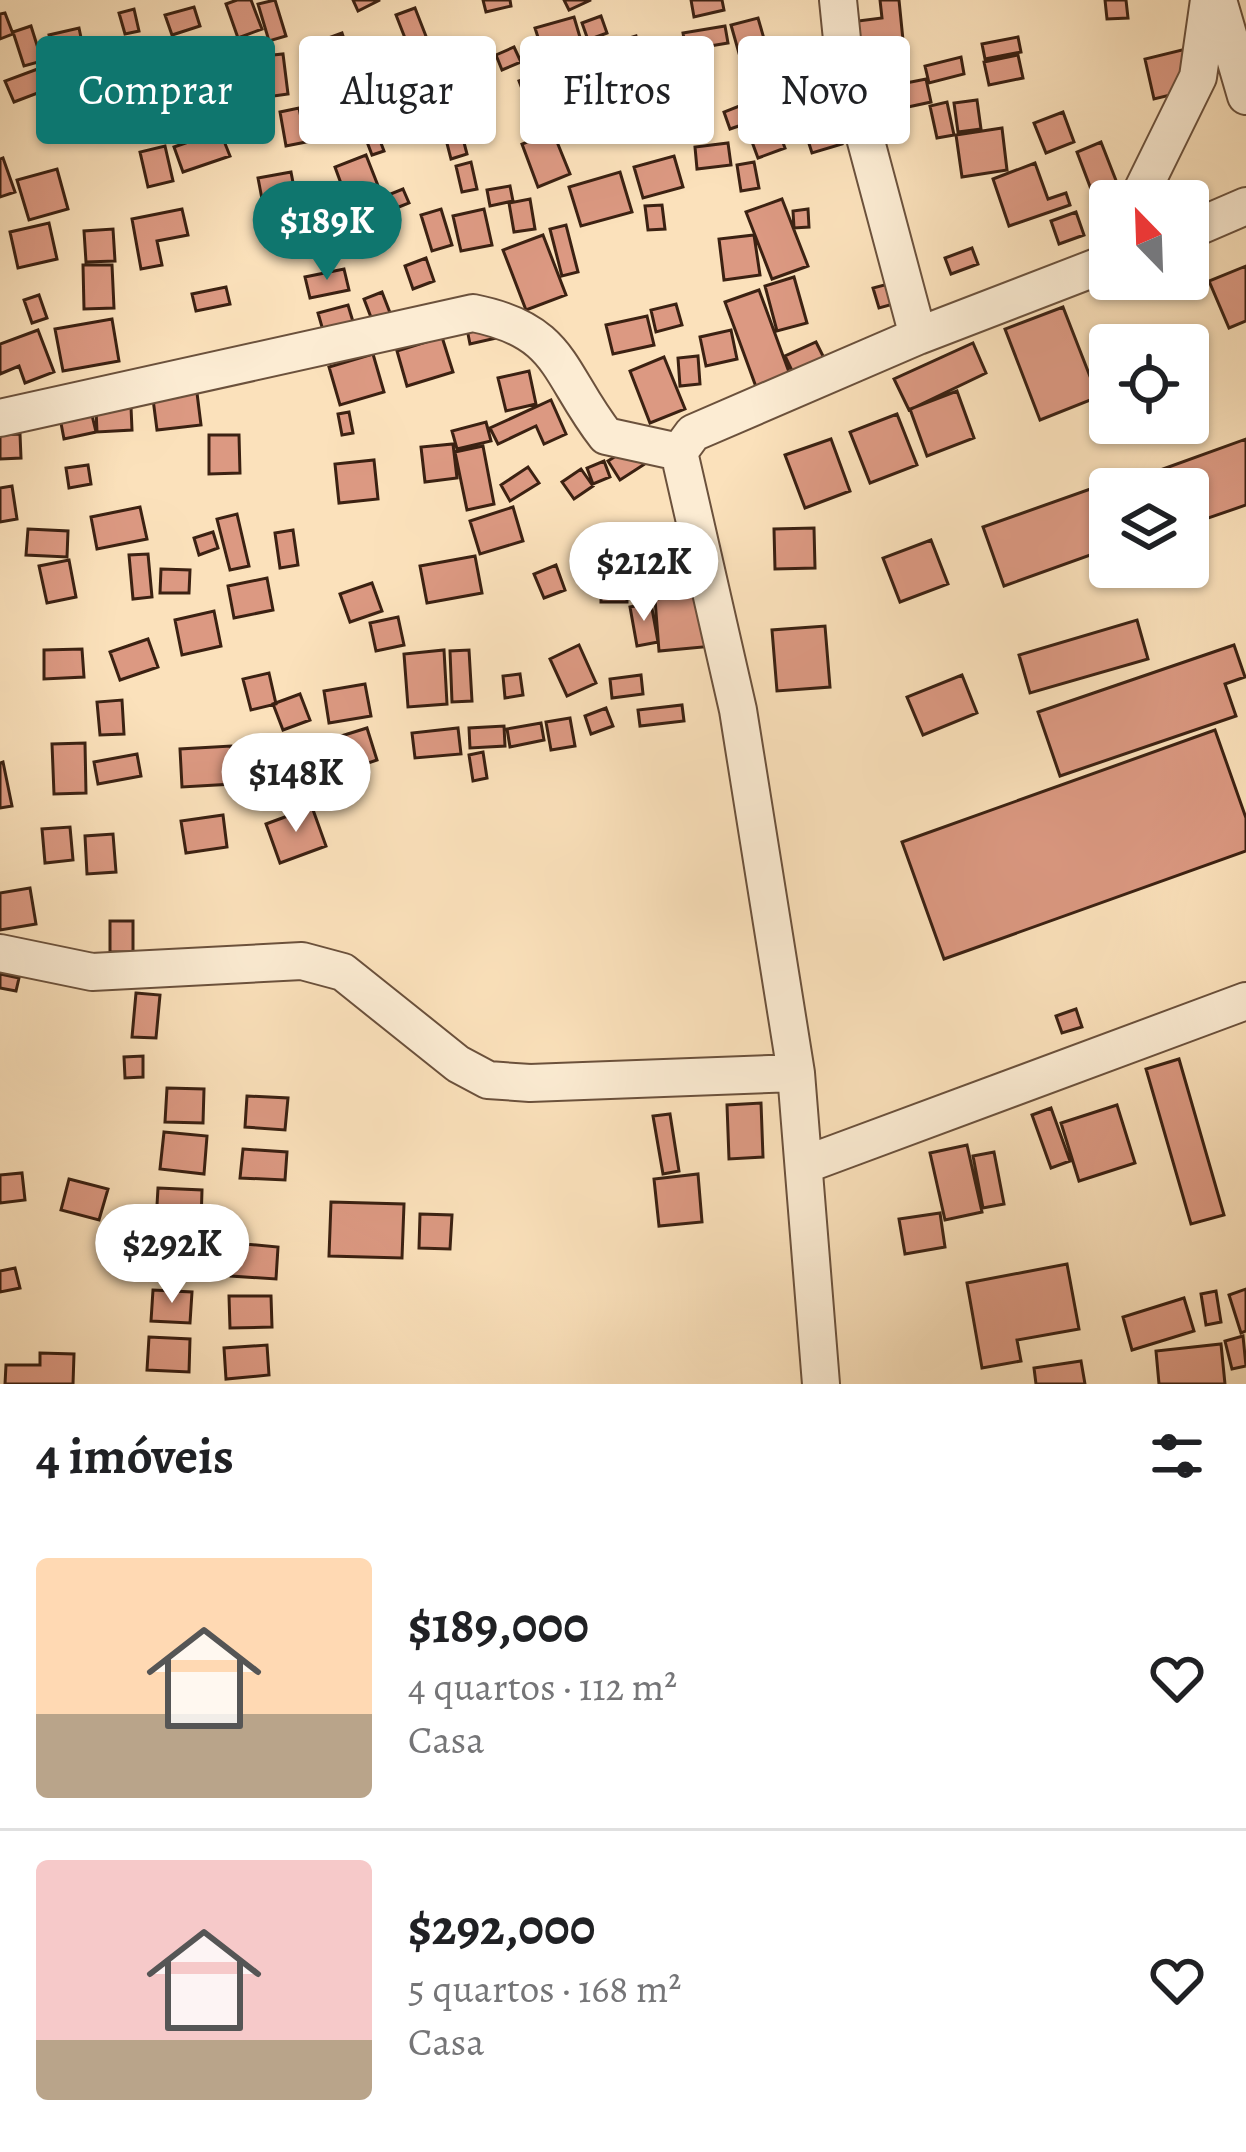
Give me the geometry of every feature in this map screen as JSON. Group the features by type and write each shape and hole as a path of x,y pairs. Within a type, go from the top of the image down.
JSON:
{"street":[{"path":"838,0 844,59 917,336"},
{"path":"1214,0 1246,95"},
{"path":"1147,180 1198,77 1214,0"},
{"path":"1209,222 1246,206"},
{"path":"820,1384 796,1072 738,710 679,452 693,433 1089,265"},
{"path":"0,418 473,314 509,320 544,341 606,436 679,452"},
{"path":"0,953 92,971 302,961 343,972 443,1053 488,1080 530,1083 796,1072"},
{"path":"804,1165 1246,1001"}],"building":[{"path":"251,0 262,29 237,36 226,4"},
{"path":"275,0 286,36 268,36 258,4"},
{"path":"353,0 380,0 358,11"},
{"path":"483,0 510,0 511,6 486,12"},
{"path":"564,0 591,0 569,10"},
{"path":"691,0 722,0 724,10 694,17"},
{"path":"880,0 899,0 903,36 859,36 858,21 882,18"},
{"path":"1105,0 1126,0 1128,18 1107,19"},
{"path":"194,7 200,26 172,35 165,15"},
{"path":"415,8 426,36 404,36 396,15"},
{"path":"134,9 139,31 125,34 119,13"},
{"path":"5,13 13,34 0,39 0,14"},
{"path":"601,16 607,33 587,36 582,23"},
{"path":"574,17 580,36 538,36 535,28"},
{"path":"758,18 763,36 738,36 738,50 731,25"},
{"path":"31,26 36,63 24,66 13,32"},
{"path":"725,26 728,43 714,45 714,36 683,33"},
{"path":"79,28 81,36 49,36"},
{"path":"1018,37 1021,52 985,59 982,44"},
{"path":"514,47 520,62 502,70 496,55"},
{"path":"1186,49 1195,89 1154,99 1145,59"},
{"path":"283,54 288,94 275,96 275,55"},
{"path":"1018,55 1023,78 989,85 984,62"},
{"path":"961,57 964,74 929,83 925,66"},
{"path":"36,70 36,94 14,102 5,81"},
{"path":"926,79 931,102 910,107 910,82"},
{"path":"977,100 981,129 958,132 954,103"},
{"path":"947,102 954,135 937,138 930,106"},
{"path":"738,106 738,126 730,129 724,112"},
{"path":"299,108 299,143 286,146 280,112"},
{"path":"1063,112 1074,142 1046,153 1034,123"},
{"path":"1002,128 1007,170 962,177 956,135"},
{"path":"1101,142 1116,180 1089,180 1089,184 1077,152"},
{"path":"728,143 731,165 697,169 695,147"},
{"path":"225,144 230,156 183,172 174,147"},
{"path":"368,144 381,144 384,151 372,155"},
{"path":"447,144 464,144 467,154 451,159"},
{"path":"522,144 558,144 570,174 538,187"},
{"path":"753,144 784,144 785,148 758,158"},
{"path":"809,144 842,144 812,153"},
{"path":"165,146 173,181 148,187 140,152"},
{"path":"366,155 382,196 350,208 335,167"},
{"path":"674,156 683,187 643,198 634,167"},
{"path":"0,159 15,192 0,197"},
{"path":"471,162 477,189 462,192 456,166"},
{"path":"754,162 759,188 741,191 737,165"},
{"path":"1035,163 1048,199 1066,193 1070,205 1009,226 993,179"},
{"path":"57,169 68,209 29,220 17,180"},
{"path":"291,172 299,214 266,220 258,178"},
{"path":"620,172 632,212 581,226 569,187"},
{"path":"510,186 513,201 490,206 487,190"},
{"path":"403,189 409,203 389,211 383,197"},
{"path":"325,191 334,236 307,242 298,197"},
{"path":"530,199 535,229 514,232 509,203"},
{"path":"782,199 808,266 772,279 746,212"},
{"path":"662,205 665,229 648,230 645,206"},
{"path":"182,209 188,235 157,241 162,265 141,269 132,219"},
{"path":"441,209 452,245 432,251 421,215"},
{"path":"484,209 492,245 461,251 453,216"},
{"path":"808,209 809,227 794,228 793,211"},
{"path":"1076,212 1084,235 1059,244 1051,221"},
{"path":"49,223 57,259 18,268 10,232"},
{"path":"566,225 578,272 562,276 550,229"},
{"path":"113,229 115,261 86,262 84,231"},
{"path":"543,235 566,295 526,310 503,250"},
{"path":"754,235 760,275 724,280 719,239"},
{"path":"972,248 978,264 951,274 945,258"},
{"path":"426,258 434,281 413,289 405,266"},
{"path":"83,265 112,265 114,308 84,309"},
{"path":"1246,266 1246,321 1229,328 1209,281"},
{"path":"344,269 349,290 310,298 305,277"},
{"path":"794,277 807,323 777,331 765,286"},
{"path":"903,280 908,300 879,308 873,288"},
{"path":"226,287 230,304 196,311 192,294"},
{"path":"759,290 793,383 759,395 725,302"},
{"path":"382,292 392,318 374,325 364,299"},
{"path":"39,295 47,318 32,323 24,300"},
{"path":"676,304 682,325 656,332 651,310"},
{"path":"348,305 354,325 324,334 318,313"},
{"path":"1063,307 1089,374 1089,401 1040,420 1005,329"},
{"path":"647,316 654,345 613,354 606,325"},
{"path":"112,319 119,361 63,371 55,329"},
{"path":"466,324 505,336 470,344"},
{"path":"38,330 54,372 25,383 19,366 0,374 0,344"},
{"path":"731,330 737,359 706,366 700,337"},
{"path":"442,337 453,372 407,386 397,351"},
{"path":"816,342 826,362 795,377 785,356"},
{"path":"973,343 986,373 909,410 894,379"},
{"path":"373,354 384,392 340,405 329,367"},
{"path":"698,356 700,384 680,386 678,358"},
{"path":"664,357 685,409 650,423 630,371"},
{"path":"529,371 536,404 506,411 498,378"},
{"path":"957,391 974,438 927,456 910,409"},
{"path":"197,393 201,425 157,430 153,399"},
{"path":"551,400 566,434 544,444 536,426 498,444 490,428"},
{"path":"131,407 132,430 97,432 96,409"},
{"path":"91,411 96,432 64,439 60,418"},
{"path":"349,412 353,433 342,435 338,414"},
{"path":"897,414 917,465 870,483 850,432"},
{"path":"486,422 491,441 457,449 452,431"},
{"path":"20,434 21,458 0,459 0,435"},
{"path":"209,435 239,435 240,473 209,474"},
{"path":"645,438 657,456 620,480 608,461"},
{"path":"831,439 850,491 805,508 785,455"},
{"path":"1246,439 1246,505 1209,518 1209,468 1166,468"},
{"path":"453,444 457,478 425,482 421,447"},
{"path":"483,446 494,504 467,510 455,452"},
{"path":"374,460 378,499 339,503 335,464"},
{"path":"604,461 610,477 593,484 587,468"},
{"path":"88,465 91,484 69,488 66,468"},
{"path":"528,467 539,483 510,501 501,485"},
{"path":"581,469 593,486 574,499 562,482"},
{"path":"12,486 17,519 0,522 0,488"},
{"path":"1089,490 1089,556 1004,586 983,527"},
{"path":"140,507 147,539 97,549 91,517"},
{"path":"513,507 523,541 480,554 470,521"},
{"path":"237,514 249,566 230,570 217,519"},
{"path":"814,528 815,568 775,569 774,529"},
{"path":"28,529 68,531 67,557 26,555"},
{"path":"293,530 298,565 280,568 275,533"},
{"path":"213,532 218,548 199,555 194,538"},
{"path":"931,540 948,584 900,602 883,558"},
{"path":"148,554 152,597 133,599 129,555"},
{"path":"475,556 482,593 427,603 420,566"},
{"path":"69,560 76,597 47,603 39,566"},
{"path":"556,565 565,590 544,598 534,574"},
{"path":"601,565 627,565 627,602 601,602"},
{"path":"161,569 190,570 189,593 160,593"},
{"path":"267,578 273,610 234,618 228,586"},
{"path":"372,583 382,611 350,622 340,594"},
{"path":"710,594 714,646 659,651 655,599"},
{"path":"651,603 658,642 637,646 630,607"},
{"path":"214,611 221,646 182,655 175,620"},
{"path":"398,617 404,645 376,651 370,623"},
{"path":"1137,620 1148,659 1030,693 1019,655"},
{"path":"825,626 830,687 777,691 772,630"},
{"path":"148,639 158,667 120,680 110,652"},
{"path":"579,645 596,683 567,696 550,659"},
{"path":"1234,645 1245,677 1225,684 1236,716 1060,776 1038,712"},
{"path":"82,649 84,677 44,679 44,650"},
{"path":"444,650 447,704 408,707 404,654"},
{"path":"469,650 472,701 452,702 450,651"},
{"path":"269,673 276,704 251,710 243,679"},
{"path":"520,674 523,695 505,698 503,676"},
{"path":"641,675 643,694 612,698 610,679"},
{"path":"962,675 977,713 923,735 907,697"},
{"path":"365,684 371,716 329,723 324,691"},
{"path":"300,694 310,720 283,730 273,704"},
{"path":"122,700 124,734 100,735 97,702"},
{"path":"682,705 684,721 640,726 638,710"},
{"path":"606,708 613,726 591,734 585,716"},
{"path":"570,718 575,746 551,750 546,722"},
{"path":"541,723 544,740 510,747 507,729"},
{"path":"504,726 505,746 470,748 469,728"},
{"path":"367,728 377,760 336,774 325,741"},
{"path":"458,728 461,754 415,758 412,733"},
{"path":"1215,730 1246,818 1246,851 944,959 902,842"},
{"path":"308,738 312,765 256,774 252,747"},
{"path":"85,743 86,793 54,794 52,744"},
{"path":"231,746 233,784 182,787 180,749"},
{"path":"483,752 487,778 473,781 469,755"},
{"path":"137,754 141,776 98,784 94,762"},
{"path":"0,763 12,806 0,808"},
{"path":"312,807 326,846 280,863 266,824"},
{"path":"223,815 227,847 186,853 181,821"},
{"path":"70,827 73,860 45,863 42,829"},
{"path":"113,834 116,872 87,874 85,836"},
{"path":"30,888 36,924 0,930 0,893"},
{"path":"110,921 133,921 133,952 110,952"},
{"path":"0,974 19,978 16,991 0,988"},
{"path":"136,993 160,995 156,1038 132,1037"},
{"path":"1076,1009 1082,1027 1062,1033 1056,1016"},
{"path":"143,1056 143,1077 125,1078 124,1057"},
{"path":"1179,1059 1224,1215 1191,1224 1146,1069"},
{"path":"167,1088 204,1089 203,1123 165,1122"},
{"path":"247,1096 288,1098 285,1130 245,1127"},
{"path":"761,1103 763,1157 729,1159 727,1105"},
{"path":"1117,1105 1135,1163 1079,1181 1061,1123"},
{"path":"1051,1108 1070,1161 1051,1168 1032,1115"},
{"path":"670,1114 679,1171 663,1174 653,1116"},
{"path":"164,1132 207,1136 204,1174 160,1169"},
{"path":"967,1145 982,1212 945,1220 930,1153"},
{"path":"243,1149 287,1152 285,1180 240,1178"},
{"path":"994,1152 1004,1204 983,1208 973,1156"},
{"path":"22,1173 25,1200 0,1203 0,1175"},
{"path":"698,1174 702,1222 659,1226 654,1179"},
{"path":"69,1179 108,1189 99,1220 61,1210"},
{"path":"158,1188 202,1190 201,1224 156,1222"},
{"path":"331,1202 404,1204 402,1258 329,1256"},
{"path":"940,1213 945,1247 905,1254 899,1219"},
{"path":"420,1214 452,1215 450,1249 419,1248"},
{"path":"110,1226 130,1227 130,1251 109,1250"},
{"path":"153,1239 199,1239 199,1271 153,1271"},
{"path":"234,1243 278,1247 276,1279 231,1276"},
{"path":"1067,1264 1079,1329 1017,1340 1021,1361 982,1368 967,1283"},
{"path":"15,1268 20,1288 0,1292 0,1271"},
{"path":"1246,1289 1246,1331 1241,1333 1229,1295"},
{"path":"153,1290 192,1292 190,1323 151,1321"},
{"path":"1216,1291 1221,1322 1206,1325 1201,1294"},
{"path":"229,1296 271,1296 272,1327 230,1328"},
{"path":"1184,1298 1194,1331 1132,1350 1123,1317"},
{"path":"1243,1336 1246,1366 1232,1369 1225,1341"},
{"path":"149,1337 190,1339 189,1372 147,1370"},
{"path":"1221,1344 1225,1384 1159,1384 1156,1351"},
{"path":"267,1345 269,1375 226,1379 224,1348"},
{"path":"40,1353 74,1354 73,1384 5,1384 6,1365 40,1365"},
{"path":"1081,1361 1085,1384 1036,1384 1034,1368"}]}
